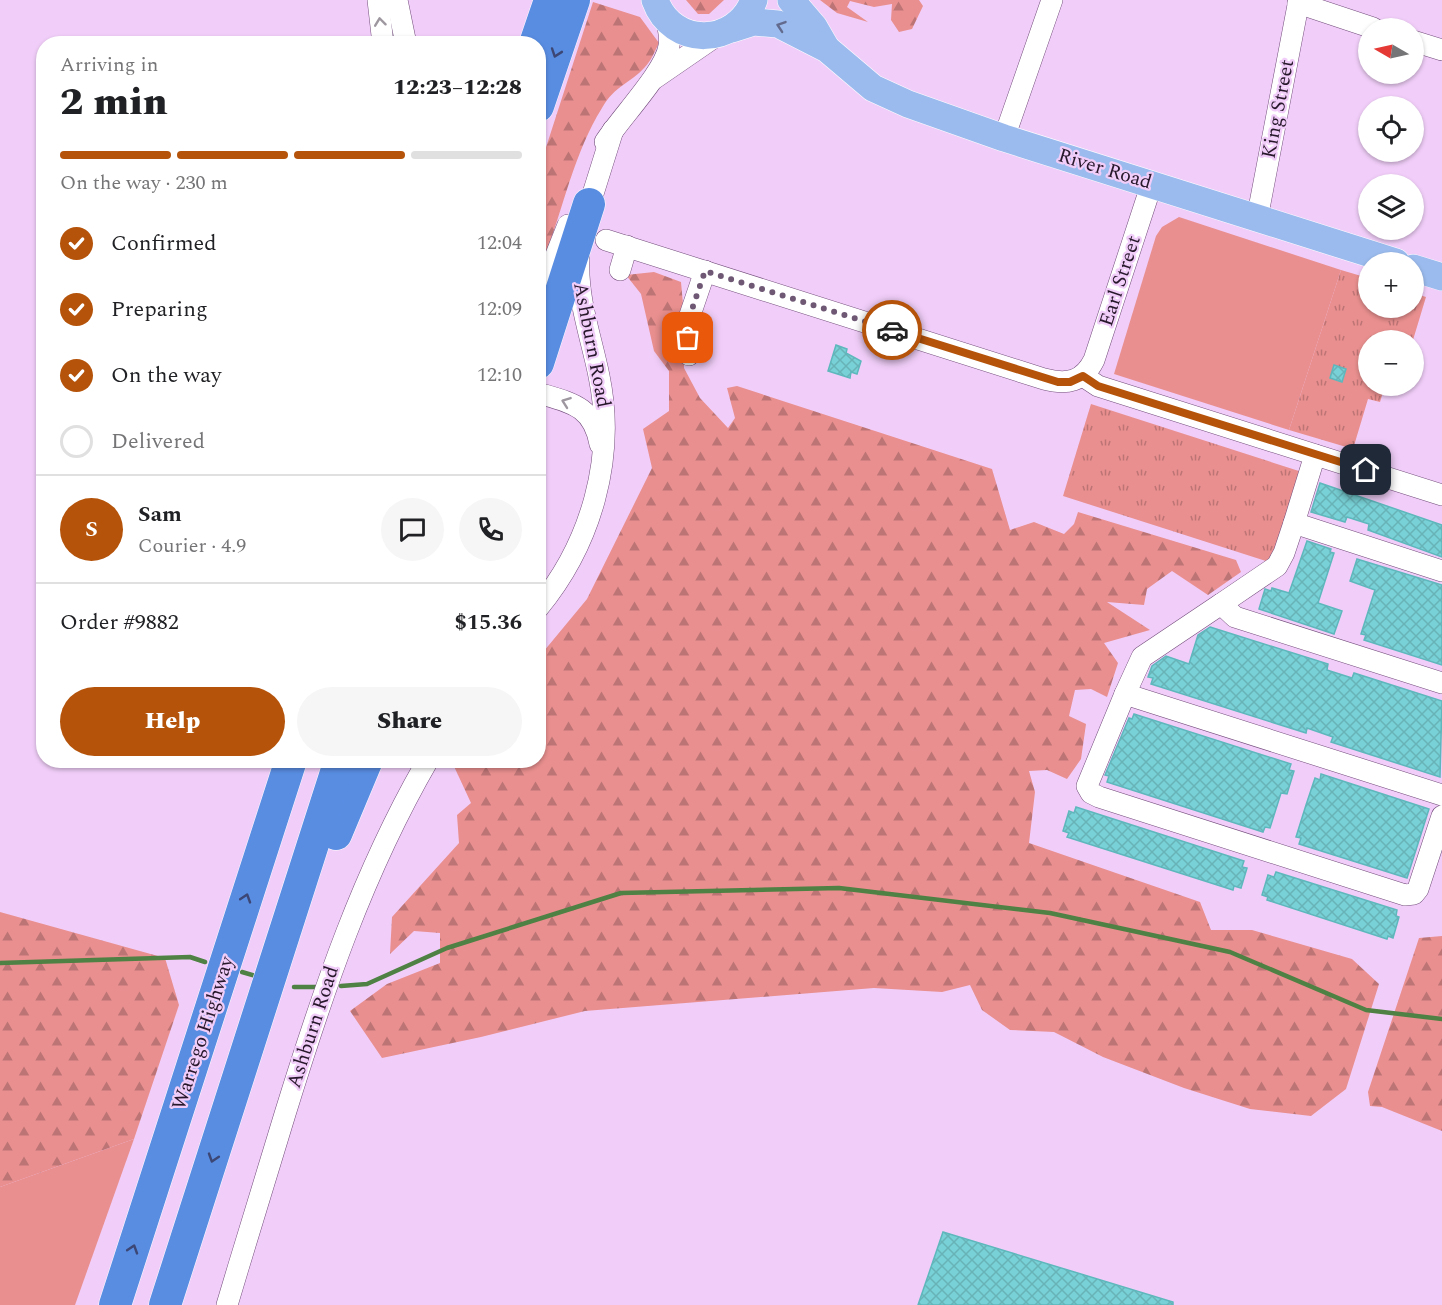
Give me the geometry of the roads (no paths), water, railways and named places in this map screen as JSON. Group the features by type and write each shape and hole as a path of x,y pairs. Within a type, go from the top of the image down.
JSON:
{"highway":[{"path":"538,36 550,0"},
{"path":"546,82 574,0"},
{"path":"546,338 589,204"},
{"name":"Warrego Highway","path":"115,1305 288,768"},
{"path":"165,1305 232,1103 337,768"},
{"path":"232,1103 252,1076 337,831 364,768"}],"main road":[{"path":"638,0 662,12"},
{"path":"725,31 744,17 754,0"},
{"name":"River Road","path":"791,0 814,27 827,49"},
{"name":"River Road","path":"662,12 694,36 725,31 747,23 773,23 827,49 862,81 887,96 1004,138 1152,183 1364,252"},
{"path":"1424,272 1442,278"}],"street":[{"path":"378,0 382,36"},
{"path":"397,0 404,36"},
{"path":"1004,138 1052,0"},
{"path":"1299,2 1358,23"},
{"name":"King Street","path":"1257,219 1299,2"},
{"name":"Ashburn Road","path":"546,279 582,187 613,130 653,79 669,47 662,12"},
{"name":"Ashburn Road","path":"653,79 725,31"},
{"path":"1424,44 1442,50"},
{"name":"Ashburn Road","path":"546,598 563,576 582,540 594,504 602,457 606,416 598,372 583,316 579,271 589,204 613,130"},
{"name":"Earl Street","path":"1083,376 1094,360 1152,183"},
{"path":"606,240 1044,379 1070,382 1083,376 1098,386 1442,495"},
{"path":"620,270 627,246"},
{"path":"689,355 688,321 705,271"},
{"name":"Ashburn Road","path":"546,396 576,405 589,415 597,431 602,457"},
{"path":"1316,455 1283,557 1277,566 1142,657 1088,780 1089,791 1098,797 1408,895 1414,894 1418,889 1442,816"},
{"path":"1294,523 1442,571"},
{"path":"1221,604 1235,616 1442,683"},
{"path":"1125,694 1442,795"},
{"name":"Ashburn Road","path":"233,1304 316,1016 333,965 378,854 424,768"}],"waterway":[{"path":"341,986 367,984 447,948 621,893 839,888 1050,913 1230,952 1366,1010 1442,1019"},
{"path":"0,963 190,957 205,962"},
{"path":"242,972 256,976"},
{"path":"294,987 316,987"}]}
